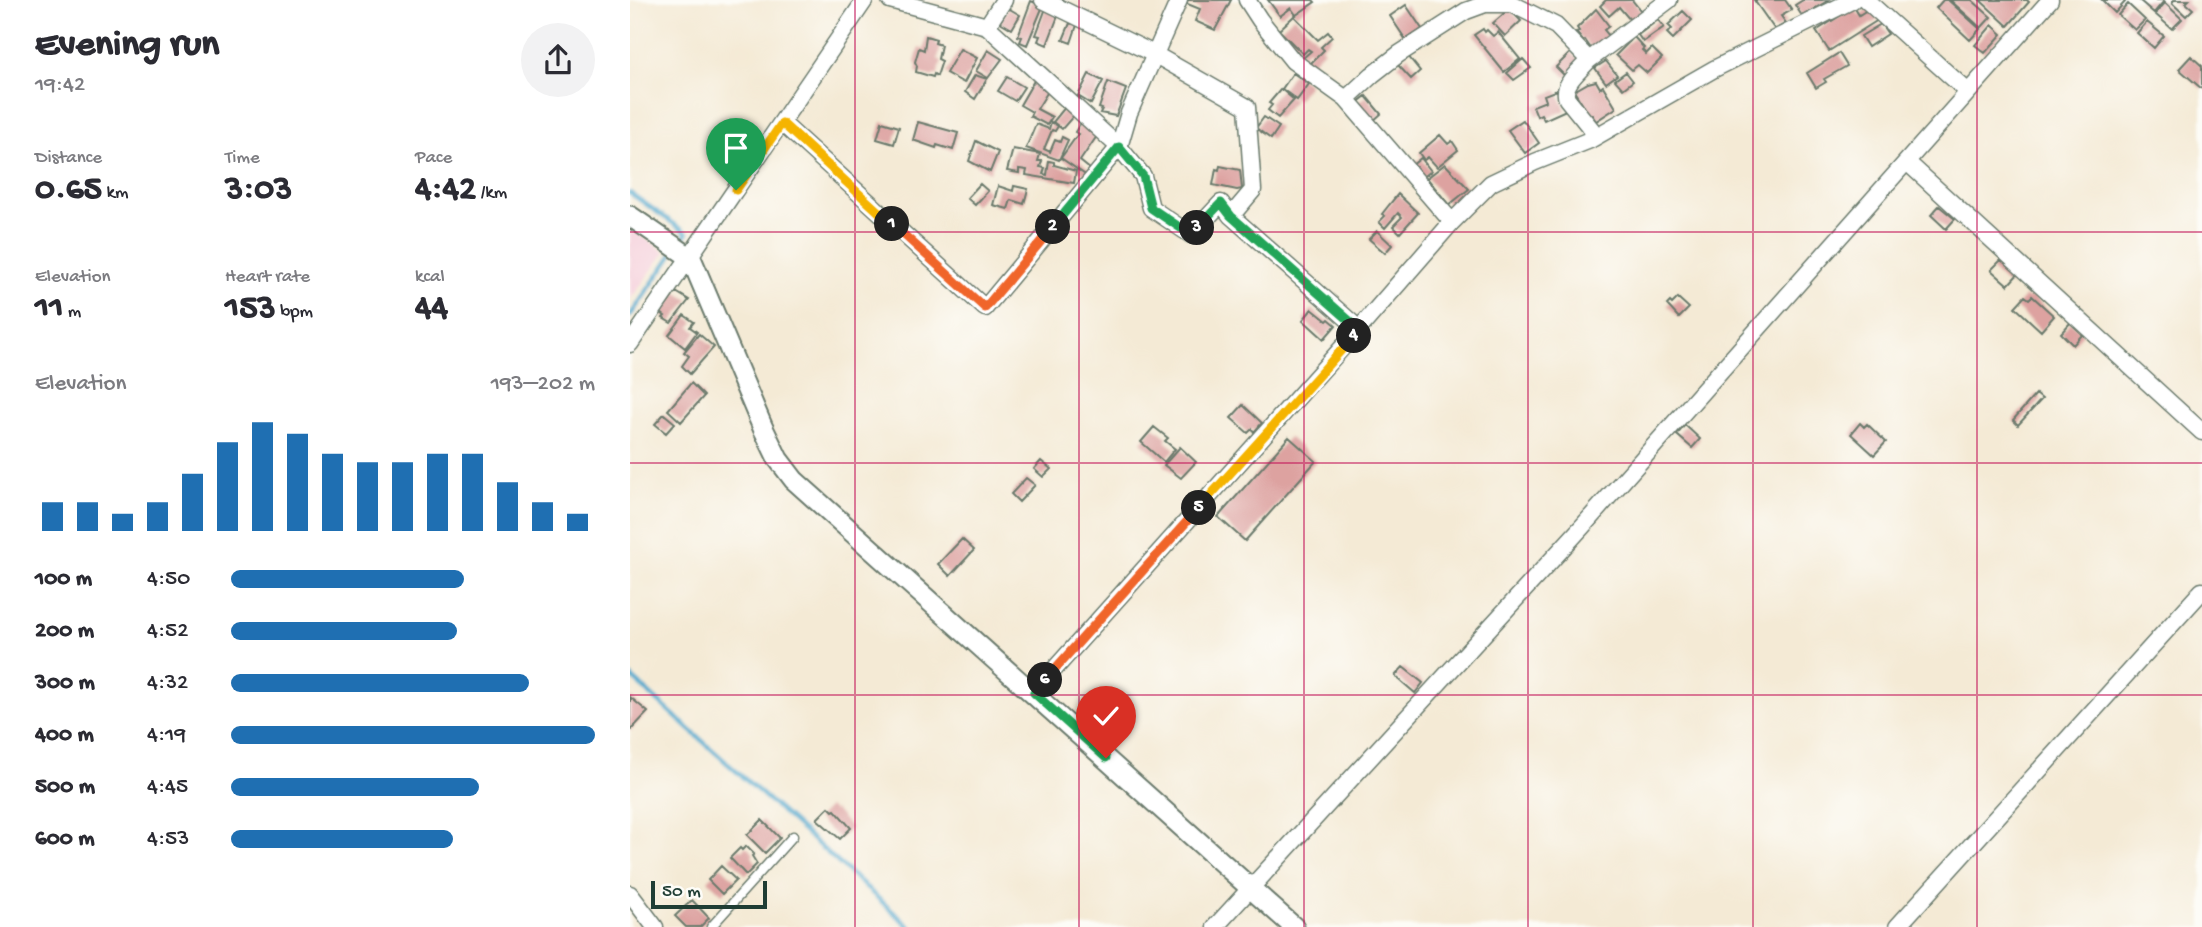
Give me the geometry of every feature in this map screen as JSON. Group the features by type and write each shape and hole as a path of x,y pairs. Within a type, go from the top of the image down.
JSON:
{"street":[{"path":"630,344 865,0"},
{"path":"890,0 987,26 1119,147 1143,176 1151,208 1191,235 1221,203 1231,216 1359,329"},
{"path":"987,26 1004,0"},
{"path":"1043,0 1154,54 1247,107 1253,190 1231,216"},
{"path":"782,123 985,308 1119,147 1129,113 1179,0"},
{"path":"1247,0 1293,61 1346,99 1452,222"},
{"path":"1597,136 1564,93 1566,86 1589,60 1669,0"},
{"path":"1034,693 1452,222 1491,184 1597,136 1714,69 1853,0"},
{"path":"1866,0 1967,91"},
{"path":"1215,927 1581,528 2050,0"},
{"path":"1346,99 1399,54 1466,12 1485,4 1511,2 1556,26 1589,60"},
{"path":"1907,162 2202,432"},
{"path":"630,216 689,257 763,428 778,459 794,480 1294,927"},
{"path":"1898,927 2202,591"},
{"path":"630,894 655,927"}],"lane":[{"path":"711,927 793,836"}],"shaded area":[{"path":"630,228 665,252 630,300"}],"building":[{"path":"1186,0 1231,0 1215,30 1195,21 1200,9 1185,3"},
{"path":"1268,0 1315,2 1296,15 1291,8 1280,16"},
{"path":"1606,0 1632,0 1644,15 1631,21 1619,7 1609,16 1600,6"},
{"path":"1754,0 1785,0 1792,10 1781,16 1786,23 1775,30"},
{"path":"1803,0 1829,0 1802,16 1795,5"},
{"path":"1943,0 1948,0 1980,29 1970,40 1936,8"},
{"path":"1950,0 1972,0 1991,17 1981,28"},
{"path":"1980,0 2027,0 2029,2 2008,26"},
{"path":"2102,0 2123,0 2125,2 2115,13"},
{"path":"2139,0 2162,0 2164,1 2154,13"},
{"path":"2174,0 2189,0 2186,3 2193,9 2186,16 2172,3"},
{"path":"1031,1 1043,6 1027,45 1020,42 1022,37 1018,36"},
{"path":"2165,3 2182,19 2172,29 2155,14"},
{"path":"2128,4 2145,20 2135,30 2118,15"},
{"path":"1406,5 1422,29 1406,40 1390,16"},
{"path":"1854,7 1859,15 1870,8 1878,20 1829,51 1816,31"},
{"path":"1008,8 1020,15 1012,29 1000,22"},
{"path":"1046,8 1058,16 1047,45 1038,41 1040,36 1036,35"},
{"path":"1509,9 1521,21 1505,36 1493,23"},
{"path":"1596,9 1609,26 1604,30 1610,37 1592,50 1576,32"},
{"path":"1683,11 1692,20 1673,39 1667,33 1672,29 1668,25"},
{"path":"1294,16 1318,40 1328,32 1332,37 1321,47 1324,50 1309,65 1303,58 1311,51 1308,49 1303,54 1279,30"},
{"path":"1658,20 1664,27 1643,42 1638,35"},
{"path":"2147,22 2164,36 2154,48 2137,33"},
{"path":"1070,23 1077,25 1071,43 1063,40"},
{"path":"1881,24 1888,34 1868,47 1861,36"},
{"path":"1992,25 2002,34 1985,53 1975,45"},
{"path":"1483,29 1493,36 1498,32 1520,59 1504,72 1474,35"},
{"path":"926,36 936,39 935,43 941,45 938,59 942,61 937,76 934,74 933,77 916,72 915,62 919,48 924,50"},
{"path":"1634,37 1646,54 1652,48 1662,58 1647,73 1638,65 1632,70 1616,55"},
{"path":"960,49 977,58 964,83 946,73"},
{"path":"988,50 1002,59 988,78 976,71"},
{"path":"1571,52 1581,62 1566,77 1556,67"},
{"path":"1839,53 1847,66 1824,79 1826,82 1816,88 1807,73"},
{"path":"1408,56 1420,71 1411,79 1398,65"},
{"path":"2191,56 2202,66 2202,89 2179,69"},
{"path":"1523,59 1531,68 1514,80 1507,73"},
{"path":"1606,61 1617,75 1606,83 1595,68"},
{"path":"1626,72 1633,81 1623,89 1615,80"},
{"path":"1293,73 1309,84 1297,100 1282,89"},
{"path":"1089,74 1103,81 1091,104 1078,96"},
{"path":"975,75 987,79 975,99 965,92"},
{"path":"1007,77 1024,87 1015,101 998,91"},
{"path":"1035,79 1050,88 1037,109 1052,117 1047,125 1030,116 1032,112 1020,105"},
{"path":"1596,81 1600,88 1603,86 1616,108 1596,121 1574,91"},
{"path":"1108,82 1126,89 1116,116 1100,113 1102,109 1099,108"},
{"path":"1281,89 1294,100 1278,118 1268,110 1272,105 1269,103"},
{"path":"1557,90 1566,110 1544,120 1541,114 1537,116 1533,106 1546,101 1544,95"},
{"path":"1366,96 1381,114 1372,122 1357,103"},
{"path":"1066,106 1075,114 1062,129 1053,122"},
{"path":"1264,117 1279,127 1271,139 1256,128"},
{"path":"1083,119 1099,133 1080,161 1091,170 1087,176 1061,158 1078,134 1075,132"},
{"path":"1523,120 1539,143 1525,153 1508,130"},
{"path":"882,122 899,127 894,144 877,139"},
{"path":"918,122 958,133 953,150 937,145 936,148 913,140"},
{"path":"1051,122 1058,126 1055,131 1052,130 1044,149 1050,152 1055,140 1060,142 1062,137 1068,140 1059,160 1026,148 1036,124 1049,129"},
{"path":"1440,135 1448,144 1452,141 1458,150 1437,167 1428,157 1424,160 1419,153"},
{"path":"976,141 998,152 990,172 969,161"},
{"path":"1013,149 1040,154 1038,161 1042,161 1040,167 1045,168 1043,174 1047,175 1049,161 1076,171 1074,183 1026,175 1027,170 1019,169 1019,173 1007,171"},
{"path":"1421,158 1431,171 1421,179 1411,166"},
{"path":"1445,164 1469,189 1449,205 1427,178"},
{"path":"1220,166 1240,170 1242,189 1213,185 1216,169 1219,170"},
{"path":"980,184 988,191 975,205 967,198"},
{"path":"998,186 1013,191 1014,186 1028,189 1024,204 1011,200 1008,209 993,205"},
{"path":"1398,194 1418,213 1400,233 1393,226 1402,217 1398,213 1385,228 1379,222"},
{"path":"1939,206 1955,219 1946,229 1931,215"},
{"path":"1377,231 1392,245 1385,253 1369,239"},
{"path":"2001,260 2018,274 2008,285 1991,270"},
{"path":"676,292 689,300 671,323 663,318 665,316 661,313"},
{"path":"2025,296 2029,299 2032,296 2054,316 2041,331 2015,307"},
{"path":"1678,298 1689,308 1679,318 1667,305"},
{"path":"1312,309 1336,325 1324,339 1303,320"},
{"path":"684,315 694,322 690,327 697,332 685,348 669,335"},
{"path":"2071,322 2083,334 2073,345 2061,333"},
{"path":"699,334 714,347 690,374 682,366 689,356 684,352"},
{"path":"691,383 704,396 681,422 668,410"},
{"path":"2036,394 2042,399 2018,425 2013,420"},
{"path":"1243,405 1262,423 1254,432 1252,429 1248,433 1231,418"},
{"path":"664,414 675,423 666,433 655,424"},
{"path":"1860,423 1864,427 1867,424 1886,442 1874,455 1851,434"},
{"path":"1685,425 1700,439 1692,448 1677,435"},
{"path":"1154,427 1168,438 1165,441 1175,449 1164,462 1141,442"},
{"path":"1289,437 1316,461 1245,541 1218,517"},
{"path":"1180,447 1196,462 1181,478 1164,465"},
{"path":"1041,461 1051,469 1043,477 1034,469"},
{"path":"1026,478 1035,485 1019,502 1011,494"},
{"path":"962,539 974,550 950,576 938,564"},
{"path":"1403,667 1423,683 1415,693 1395,676"},
{"path":"630,697 648,712 630,731"},
{"path":"829,807 851,828 840,839 817,819"},
{"path":"762,820 780,838 765,853 747,835"},
{"path":"746,846 754,854 752,856 757,864 746,875 730,858"},
{"path":"721,866 736,880 722,894 708,880"},
{"path":"692,900 709,918 700,927 686,927 675,916"}],"waterway":[{"path":"630,193 687,233 680,243"},
{"path":"630,316 673,253"},
{"path":"630,676 910,927"}],"route":[{"path":"736,190 782,123 985,308 1119,147 1143,176 1151,208 1191,235 1221,203 1231,216 1359,329 1034,693 1106,758"}]}
